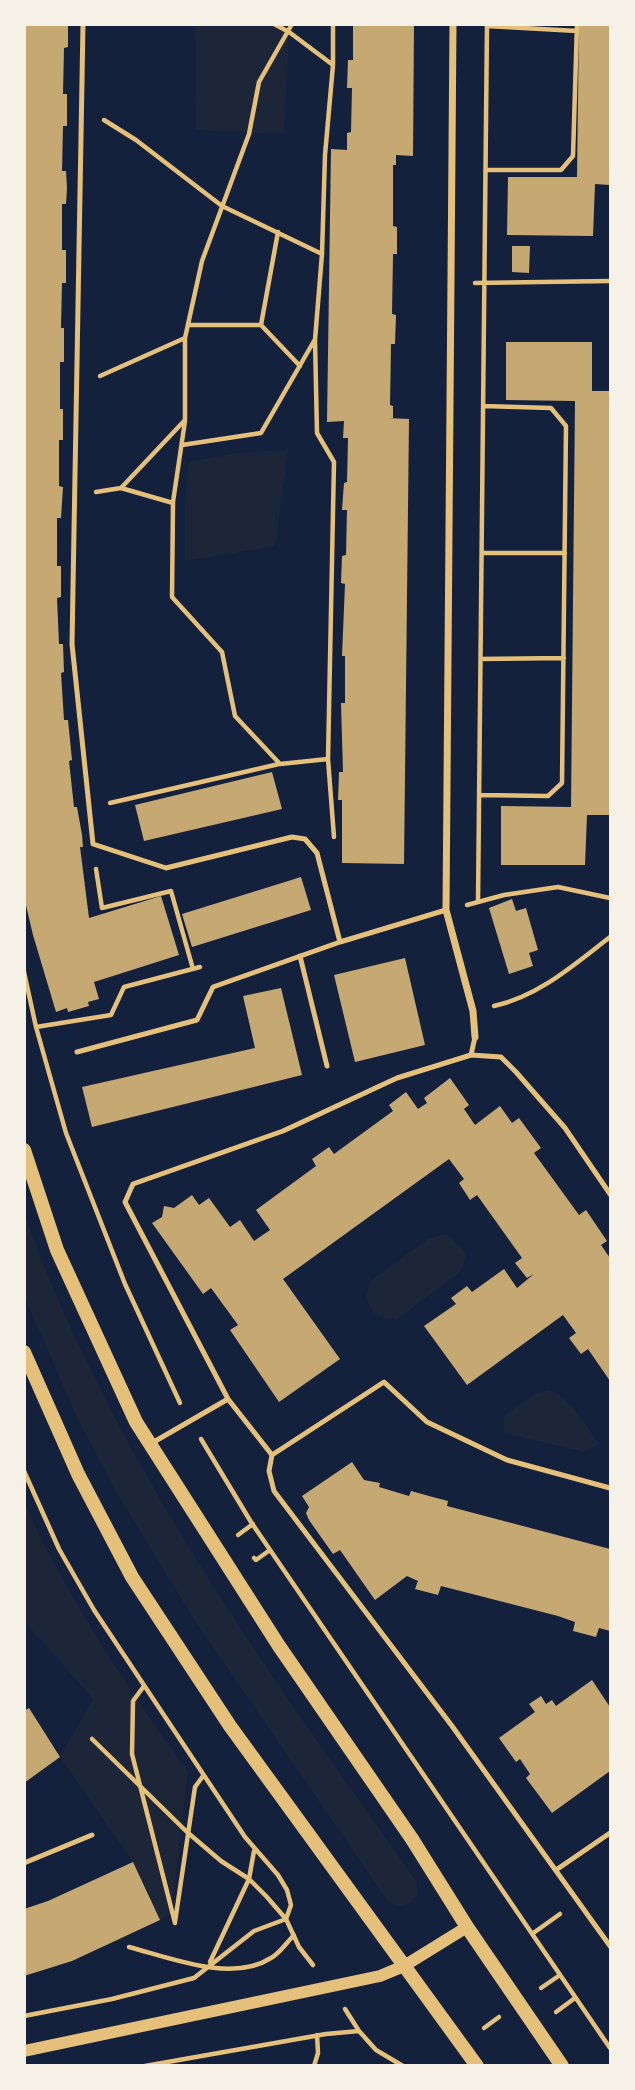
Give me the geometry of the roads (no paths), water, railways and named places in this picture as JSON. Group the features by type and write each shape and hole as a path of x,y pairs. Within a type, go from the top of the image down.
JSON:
{"main road":[{"path":"24,1150 58,1250 136,1422 279,1646 412,1839 467,1927 562,2066"},
{"path":"24,1352 78,1474 132,1577 230,1726 477,2066"}],"street":[{"path":"453,24 446,910 473,1012 475,1037"},
{"path":"24,2051 380,1976 404,1966 467,1927"}],"lane":[{"path":"83,24 72,644 93,844 166,868 292,837 305,839 317,853 340,942"},
{"path":"77,1052 197,1020 212,987 340,942 446,910"},
{"path":"300,956 327,1066"},
{"path":"471,1055 475,1037"},
{"path":"272,1455 228,1399 125,1202 133,1184 283,1131 397,1078 471,1055 501,1058 516,1072 565,1128 611,1194"},
{"path":"611,1488 507,1460 427,1422 384,1382 272,1455 269,1471 274,1491 452,1726 611,1946"},
{"path":"151,1443 228,1399"},
{"path":"556,1870 611,1833"},
{"path":"24,1863 92,1835"}]}
